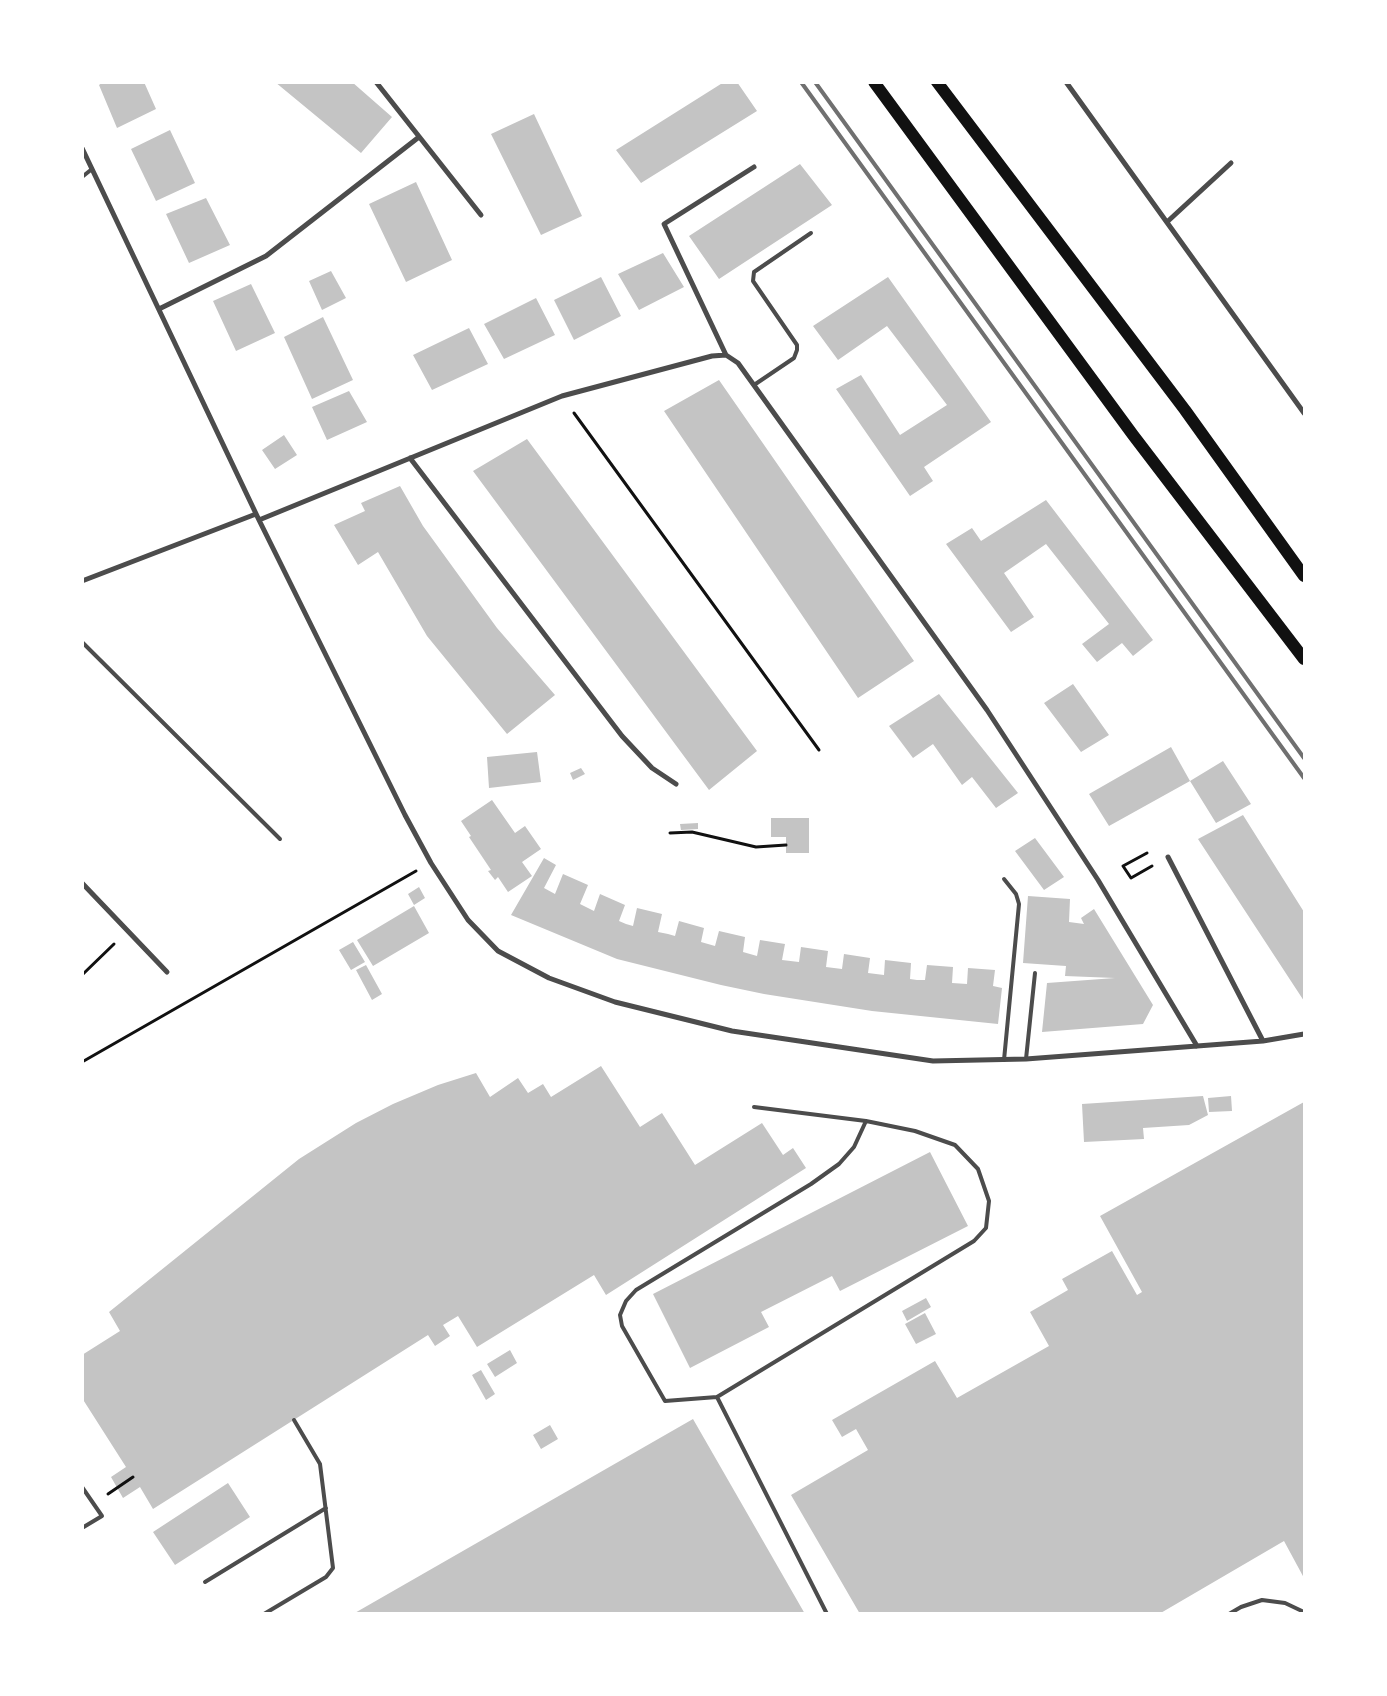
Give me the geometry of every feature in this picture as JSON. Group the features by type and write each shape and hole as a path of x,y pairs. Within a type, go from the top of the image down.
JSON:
{"main road":[{"path":"874,82 1132,435 1304,659"},
{"path":"936,82 1185,410 1304,576"}],"street":[{"path":"376,82 481,215"},
{"path":"1066,82 1304,413"},
{"path":"159,309 266,256 419,137"},
{"path":"82,148 256,514 431,863 468,920 498,951 549,978 616,1002 732,1031 933,1061 1026,1059 1263,1041 1304,1034"},
{"path":"1167,222 1231,163"},
{"path":"754,167 664,224 726,355 738,363 986,710 1098,880 1197,1046"},
{"path":"259,520 562,396 712,356 726,355"},
{"path":"410,458 622,736 652,768 676,784"},
{"path":"82,581 256,514"},
{"path":"1168,857 1263,1041"},
{"path":"82,883 167,972"}],"lane":[{"path":"82,177 92,169"},
{"path":"754,385 794,358 797,345 759,290 754,281 754,272 811,233"},
{"path":"82,642 280,839"},
{"path":"1004,879 1016,894 1019,904 1004,1060"},
{"path":"1026,1059 1035,972"},
{"path":"754,1107 866,1121 915,1130 955,1145 978,1169 989,1201 986,1228 974,1240 717,1397 666,1400 622,1326 620,1315 626,1301 636,1290 812,1184 838,1164 854,1147 866,1121"},
{"path":"717,1397 827,1614"},
{"path":"264,1614 331,1572 334,1564 319,1460 294,1420"},
{"path":"82,1487 102,1516 82,1528"},
{"path":"206,1582 326,1508"},
{"path":"1228,1614 1241,1607 1262,1600 1285,1604 1304,1612"}],"path":[{"path":"562,396 819,750"},
{"path":"670,833 692,832 756,847 786,845"},
{"path":"1147,853 1124,866 1131,878 1168,857"},
{"path":"82,1062 431,863"},
{"path":"82,975 128,932"}],"building":[{"path":"103,82 144,82 156,109 117,128 99,85"},
{"path":"275,82 352,82 392,117 361,153"},
{"path":"724,82 737,82 757,111 641,183 616,150"},
{"path":"534,114 582,216 541,235 491,134"},
{"path":"170,130 195,183 156,201 131,149"},
{"path":"800,164 832,205 719,279 689,236"},
{"path":"416,182 452,260 406,282 369,204"},
{"path":"206,198 230,245 189,263 166,214"},
{"path":"663,253 684,287 639,310 618,274"},
{"path":"331,271 346,298 322,310 309,281"},
{"path":"601,277 621,316 574,340 554,300"},
{"path":"888,277 991,422 924,467 933,481 910,496 836,389 861,375 900,435 947,405 887,326 838,360 813,326"},
{"path":"251,284 275,333 236,351 213,301"},
{"path":"536,298 555,335 504,359 484,324"},
{"path":"323,317 353,380 312,399 284,337"},
{"path":"469,328 488,364 432,390 413,355"},
{"path":"719,380 914,661 858,698 664,411"},
{"path":"349,391 367,422 327,440 312,407"},
{"path":"284,435 297,455 275,469 262,450"},
{"path":"527,439 757,751 709,790 473,471"},
{"path":"400,486 423,526 497,628 555,695 507,734 427,636 378,552 358,565 334,525 365,511 361,503"},
{"path":"1046,500 1153,640 1133,656 1122,643 1097,662 1082,644 1109,624 1046,544 1004,573 1034,617 1011,632 946,544 972,528 981,541"},
{"path":"1073,684 1109,735 1081,752 1044,703"},
{"path":"939,694 1018,793 996,808 972,777 962,785 933,744 913,758 889,726"},
{"path":"1171,747 1190,781 1109,826 1089,794"},
{"path":"537,752 541,782 489,788 487,757"},
{"path":"1223,761 1251,804 1216,823 1190,781"},
{"path":"581,768 585,774 573,780 570,773"},
{"path":"492,800 515,833 525,826 541,849 522,862 532,876 508,892 498,877 495,880 488,871 491,870 469,837 471,836 461,821"},
{"path":"1243,815 1304,912 1304,1001 1198,839"},
{"path":"771,818 809,818 809,853 786,853 786,837 771,837"},
{"path":"698,823 698,829 681,830 680,824"},
{"path":"1035,838 1064,877 1044,890 1015,851"},
{"path":"544,858 556,865 544,888 555,894 563,874 588,885 580,904 594,911 600,894 625,905 619,921 633,926 637,908 662,914 658,932 675,936 679,921 704,928 701,942 715,946 719,931 745,937 743,952 757,956 760,940 785,944 782,960 799,962 801,947 828,951 826,967 842,969 844,954 870,958 868,973 884,975 885,960 911,963 910,979 917,980 925,980 927,965 953,967 952,983 967,984 968,968 995,970 993,986 1002,988 998,1024 872,1011 764,994 617,959 511,915"},
{"path":"419,887 425,898 414,905 408,894"},
{"path":"1028,896 1070,899 1069,922 1084,924 1081,918 1094,909 1153,1005 1143,1024 1042,1032 1047,983 1115,978 1065,976 1066,966 1023,963"},
{"path":"414,906 429,933 373,966 357,940"},
{"path":"353,942 365,962 351,970 339,950"},
{"path":"366,965 382,994 372,1000 356,970"},
{"path":"601,1066 640,1127 662,1113 695,1165 762,1123 783,1155 793,1148 806,1168 606,1295 594,1275 477,1347 458,1316 443,1325 450,1336 435,1346 428,1335 153,1509 140,1487 123,1498 111,1477 126,1467 82,1398 82,1355 120,1331 109,1312 299,1159 356,1123 393,1104 438,1085 476,1073 490,1097 518,1078 528,1093 543,1084 551,1097"},
{"path":"1203,1096 1208,1115 1189,1125 1143,1128 1144,1139 1084,1142 1082,1104"},
{"path":"1231,1096 1232,1111 1209,1112 1208,1098"},
{"path":"1304,1102 1304,1578 1284,1541 1159,1614 860,1614 791,1495 868,1450 856,1429 842,1437 832,1420 935,1361 957,1398 1049,1346 1030,1312 1068,1290 1062,1279 1112,1251 1137,1295 1142,1292 1100,1216"},
{"path":"930,1152 968,1226 840,1291 832,1276 761,1312 769,1327 690,1368 653,1294"},
{"path":"926,1298 931,1307 907,1321 902,1311"},
{"path":"925,1313 936,1334 916,1344 905,1324"},
{"path":"510,1350 517,1363 495,1377 487,1364"},
{"path":"481,1370 495,1394 486,1400 472,1375"},
{"path":"693,1419 805,1614 353,1614"},
{"path":"550,1425 558,1439 541,1449 533,1435"},
{"path":"228,1483 250,1517 175,1565 153,1532"}],"railway":[{"path":"801,82 1304,778"},
{"path":"815,82 1304,758"}]}
